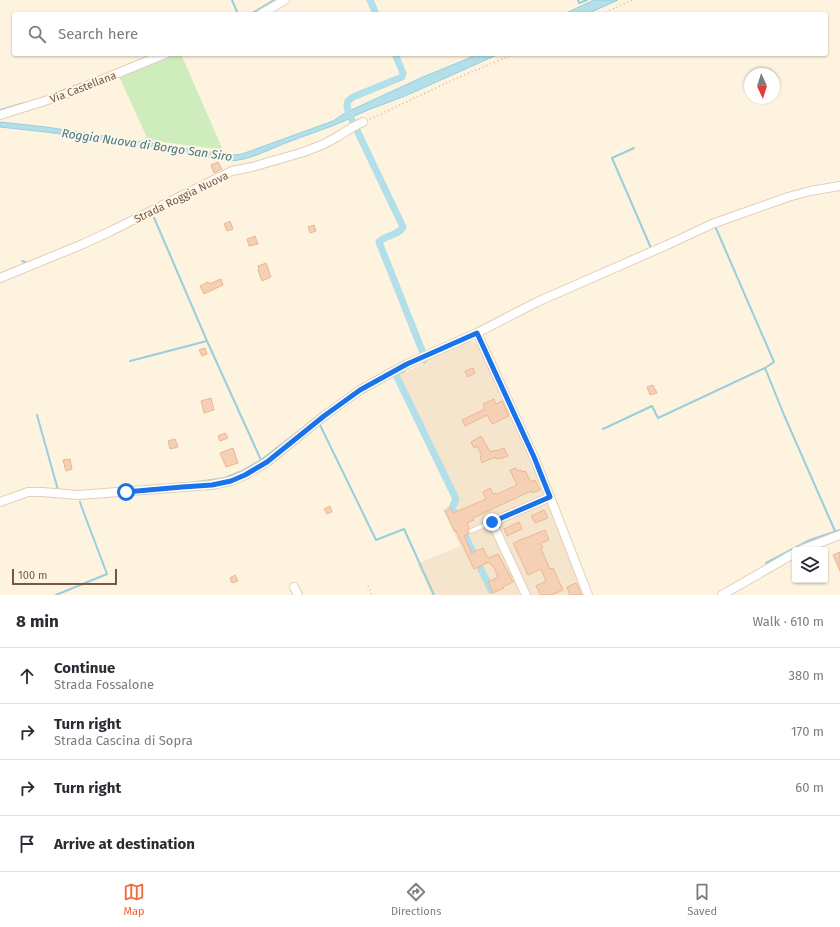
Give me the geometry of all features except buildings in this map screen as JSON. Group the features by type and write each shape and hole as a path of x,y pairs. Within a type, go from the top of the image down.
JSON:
{"street":[{"path":"264,12 285,0"},
{"name":"Via Castellana","path":"0,114 69,93 160,56"},
{"name":"Strada Roggia Nuova","path":"0,278 83,244 232,171 252,167 304,152 324,144 358,125"},
{"path":"0,502 28,492 78,495 212,485 231,481 245,475 267,462 324,416 360,390 402,366 477,333 537,302 714,224 788,197 810,191 840,186"},
{"path":"477,333 534,457 588,595"},
{"path":"526,595 492,522 550,497"},
{"path":"809,547 840,535"},
{"path":"722,595 792,555"},
{"path":"294,586 298,595"}],"lane":[{"path":"471,531 492,522"}],"path":[{"path":"606,12 632,0"},
{"path":"358,125 455,79 509,56"},
{"path":"368,586 372,595"}],"shaded area":[{"path":"469,339 479,346 519,431 585,595 432,595 417,564 460,546 443,510 451,505 454,499 457,498 399,375 427,362 429,357"}],"green space":[{"path":"168,56 182,56 223,150 148,140 119,76"}],"water":[{"path":"594,0 618,0 591,12 568,12"},
{"path":"473,56 495,56 405,96 352,117 349,111 423,77"},
{"name":"Roggia Nuova di Borgo San Siro","path":"348,111 351,118 343,122 257,155 230,161 153,147 0,127 0,122 46,127 235,155 242,154 333,121"}],"waterway":[{"path":"232,0 237,12"},
{"path":"254,12 274,0"},
{"path":"370,0 375,12"},
{"path":"578,0 579,3 587,0"},
{"path":"396,56 403,73 402,77 353,97 348,101 347,109 403,227 398,232 379,242 425,358 424,360"},
{"path":"51,95 85,82"},
{"path":"0,110 24,103"},
{"path":"634,148 612,158 651,248"},
{"path":"152,213 207,341"},
{"path":"715,226 774,362 765,368 835,531"},
{"path":"22,261 28,263"},
{"path":"130,361 207,341 261,460 317,417"},
{"path":"603,429 652,406 658,418 765,368"},
{"path":"402,370 395,373 456,499 452,508 491,590"},
{"path":"37,415 58,490"},
{"path":"319,423 376,540 404,529 434,595"},
{"path":"197,482 225,478 242,471 261,460"},
{"path":"56,595 107,574 80,502"},
{"path":"766,563 810,540 840,530"}],"route":[{"path":"126,492 212,485 231,481 245,475 267,462 324,416 360,390 407,364 477,333 534,457 550,497 492,522"}]}
